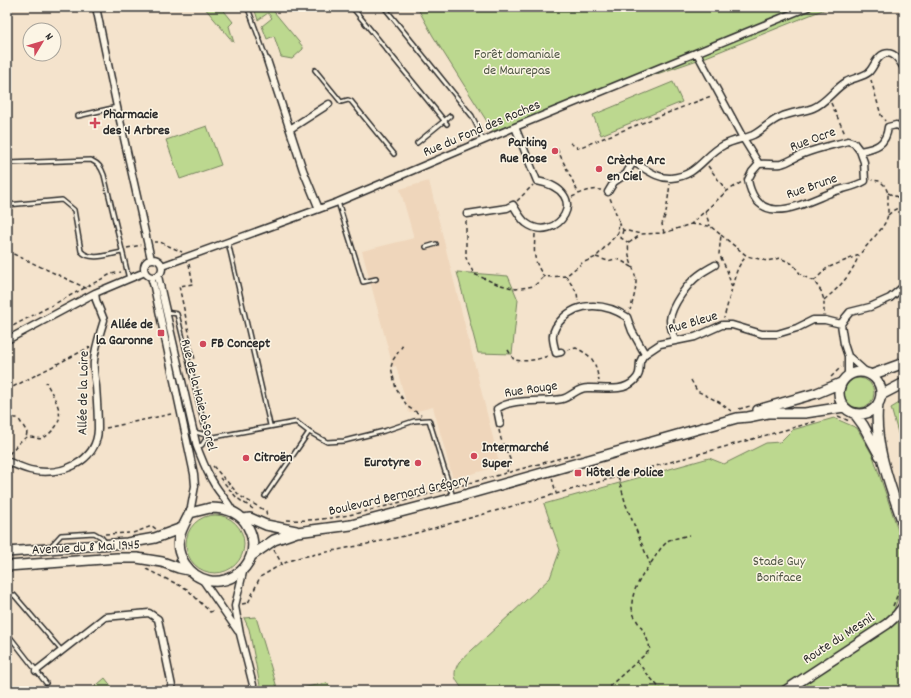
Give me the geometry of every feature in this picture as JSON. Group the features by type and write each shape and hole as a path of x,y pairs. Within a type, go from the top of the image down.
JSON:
{"street":[{"path":"96,7 151,259"},
{"name":"Rue du Fond des Roches","path":"162,266 338,202 515,127 808,7"},
{"path":"697,53 743,138 759,164 752,172 748,180"},
{"path":"608,192 614,182 626,174 633,162 654,175 662,178 683,176 696,169 716,149 725,144 754,135 766,125 780,117 813,108 828,98 830,94 847,81 869,72 878,58 884,54 891,53 896,56 904,68"},
{"path":"267,60 303,170 319,209"},
{"path":"290,129 329,104"},
{"path":"865,181 864,162 860,151 880,145 887,134 888,127 896,125 904,128"},
{"path":"467,214 507,208 513,205 526,223 535,228 545,229 554,225 565,214 568,206 567,200 563,193 548,183 537,181 515,127"},
{"name":"Rue Ocre","path":"759,164 780,164 788,162 812,151 848,140 854,143 860,151"},
{"name":"Rue Brune","path":"748,180 750,190 755,199 763,206 774,209 785,209 798,206 865,181"},
{"path":"151,259 159,260 162,266 162,271 158,276 151,277 145,272 144,265 151,259"},
{"path":"675,341 670,325 670,318 676,303 693,280 703,272 715,266"},
{"path":"7,340 96,293 145,272"},
{"name":"Rue de la Haie à Sorel","path":"158,276 197,447 212,482 228,502 233,512"},
{"name":"Rue de la Haie à Sorel","path":"151,277 194,474 195,486 190,513"},
{"path":"848,375 848,356 844,344 841,324 850,312 870,307 890,298 904,286"},
{"name":"Allée de la Loire","path":"7,461 30,470 56,472 73,467 88,456 96,440 98,430 94,363 96,343 104,320 96,300 96,293"},
{"path":"558,353 552,336 556,326 571,311 579,307 606,307 627,317 632,331 645,354"},
{"name":"Rue Bleue","path":"645,354 660,344 695,337 722,325 732,325 762,334 777,334 797,328 813,320 825,320 841,324"},
{"name":"Rue Rouge","path":"499,428 497,409 502,405 527,401 564,399 586,387 614,389 624,387 634,382 640,373 640,361 645,354"},
{"path":"848,356 879,384 880,399 877,420 883,462 904,526"},
{"path":"883,462 863,425 854,419 851,413 844,407 838,396 841,383 848,375 854,373 869,374 904,363"},
{"name":"Boulevard Bernard Grégory","path":"251,556 274,540 297,532 351,525 454,498 734,414 747,413 817,393 841,383"},
{"path":"854,419 871,411 880,399 904,383"},
{"name":"Boulevard Bernard Grégory","path":"734,414 748,417 768,412 805,413 844,407"},
{"path":"210,508 221,508 233,512 243,519 252,536 253,546 251,556 244,568 236,576 214,582 202,579 188,570 182,560 179,550 179,538 182,528 190,513 210,508"},
{"name":"Boulevard Bernard Grégory","path":"243,519 250,518 266,525 297,532"},
{"name":"Avenue du 8 Mai 1945","path":"7,552 127,543 155,538 182,528"},
{"name":"Avenue du 8 Mai 1945","path":"7,566 117,558 137,558 162,562 188,570"},
{"path":"244,568 235,606 252,691"},
{"path":"202,579 240,634"},
{"name":"Route du Mesnil","path":"785,691 886,624 897,615 904,606"},
{"path":"36,671 105,617 149,613 158,619 173,691"}],"lane":[{"path":"251,7 246,8 267,60"},
{"path":"352,7 447,124"},
{"path":"384,7 472,116 483,141"},
{"path":"315,70 338,99 343,102 348,100 351,101 394,154"},
{"path":"329,104 338,99"},
{"path":"78,116 117,107"},
{"path":"417,143 450,116"},
{"path":"8,162 91,160 98,163 104,175 129,279"},
{"path":"7,204 62,200 74,210 83,255 91,258 122,252"},
{"path":"338,202 363,282 376,279"},
{"path":"228,241 270,426"},
{"path":"426,247 436,244"},
{"path":"166,312 177,314 207,437 202,445 197,447"},
{"path":"193,432 198,432 207,437 296,422 309,432 327,442 344,441 384,431 414,421 429,420 454,498"},
{"path":"265,496 309,432"},
{"path":"48,549 61,535 88,533 94,533 101,537 107,545"},
{"path":"7,596 14,595 61,650"},
{"path":"7,633 46,683"}],"path":[{"path":"869,72 881,115 888,127"},
{"path":"570,143 578,148 719,93"},
{"path":"828,98 848,140"},
{"path":"557,149 579,194"},
{"path":"705,161 727,191"},
{"path":"664,233 662,224 666,213 671,178"},
{"path":"622,230 641,234 664,233 691,224 727,191 748,180"},
{"path":"513,205 537,181"},
{"path":"824,300 840,286 854,268 859,255 882,228 888,215 888,193 885,186 880,181 865,181"},
{"path":"567,200 579,194 598,189 608,192 622,230 621,238 629,243"},
{"path":"888,193 904,200"},
{"path":"888,215 904,205"},
{"path":"705,211 710,226"},
{"path":"467,214 466,258 474,274 497,284 516,289 534,286 544,277 566,276 582,263 596,257 618,233 619,221"},
{"path":"535,228 535,262 544,277"},
{"path":"627,317 634,299 636,282 627,250 629,243 641,234"},
{"path":"721,236 747,256 767,261 780,258 793,264 801,275 814,281 821,291 824,300 823,306 825,320"},
{"path":"7,251 96,293"},
{"path":"814,281 827,268 859,255"},
{"path":"732,288 738,267 741,261 747,256"},
{"path":"596,257 608,261 615,259 620,260 632,266"},
{"path":"7,329 111,274 127,271"},
{"path":"566,276 577,293 579,307"},
{"path":"7,390 96,343"},
{"path":"403,345 393,360 391,367 396,389 408,407 429,420"},
{"path":"508,350 514,360 522,362 537,360 576,348 589,355 596,367 600,388"},
{"path":"826,381 848,363"},
{"path":"691,380 698,391 719,402 734,414"},
{"path":"7,457 22,439 43,438 58,426 60,411 46,382"},
{"path":"739,409 753,405"},
{"path":"724,413 734,414"},
{"path":"98,430 171,414"},
{"path":"835,415 854,419"},
{"path":"7,420 11,418 18,418 27,432 26,438"},
{"path":"239,605 248,603 258,581 264,574 297,558 409,535 820,420"},
{"path":"499,428 501,439 510,459 507,472"},
{"path":"285,520 316,520 372,510 584,452"},
{"path":"255,510 237,498 214,472 211,465 240,496 266,511 267,516"},
{"path":"618,476 626,505 650,564"},
{"path":"260,513 271,517"},
{"path":"604,691 650,650 650,643 635,618 632,608 633,594 640,580 661,548 669,540 689,535"},
{"path":"153,572 187,589 198,598 210,612 219,609"},
{"path":"892,607 901,586 904,574"},
{"path":"637,662 662,691"}],"shaded area":[{"path":"429,181 500,466 453,479 433,407 409,413 396,366 393,367 362,251 414,238 400,189"}],"green space":[{"path":"204,7 221,7 233,22 229,26 234,43"},
{"path":"259,7 270,7 303,47 303,49 292,59 281,57 274,36 267,39 262,26 272,18 268,13 258,20 255,11"},
{"name":"Forêt domaniale de Maurepas","path":"417,7 830,7 706,57 493,131 433,36"},
{"path":"673,82 682,102 601,135 593,115"},
{"path":"207,126 221,165 180,179 166,140"},
{"path":"457,272 508,276 518,300 512,354 478,353"},
{"path":"859,378 870,382 874,393 870,404 859,408 848,404 844,393 848,382"},
{"path":"904,400 904,454 891,408"},
{"name":"Stade Guy Boniface","path":"834,418 857,428 873,456 904,550 904,575 894,610 904,623 904,691 464,691 455,674 459,662 550,578 560,550 544,504 709,458 724,464 766,443 780,442 792,430"},
{"path":"209,515 221,515 236,523 244,538 244,550 236,565 221,573 209,573 194,565 186,550 186,538 194,523"},
{"path":"256,617 278,691 261,691 249,629 244,618"},
{"path":"105,678 115,691 90,691"},
{"path":"327,683 333,691 286,691"}],"place":[{"name":"Pharmacie des 4 Arbres","path":"95,123"},
{"name":"Parking Rue Rose","path":"555,151"},
{"name":"Crèche Arc en Ciel","path":"599,169"},
{"name":"Allée de la Garonne","path":"161,333"},
{"name":"FB Concept","path":"203,344"},
{"name":"Intermarché Super","path":"474,456"},
{"name":"Citroën","path":"246,458"},
{"name":"Eurotyre","path":"418,463"},
{"name":"Hôtel de Police","path":"578,473"}]}
